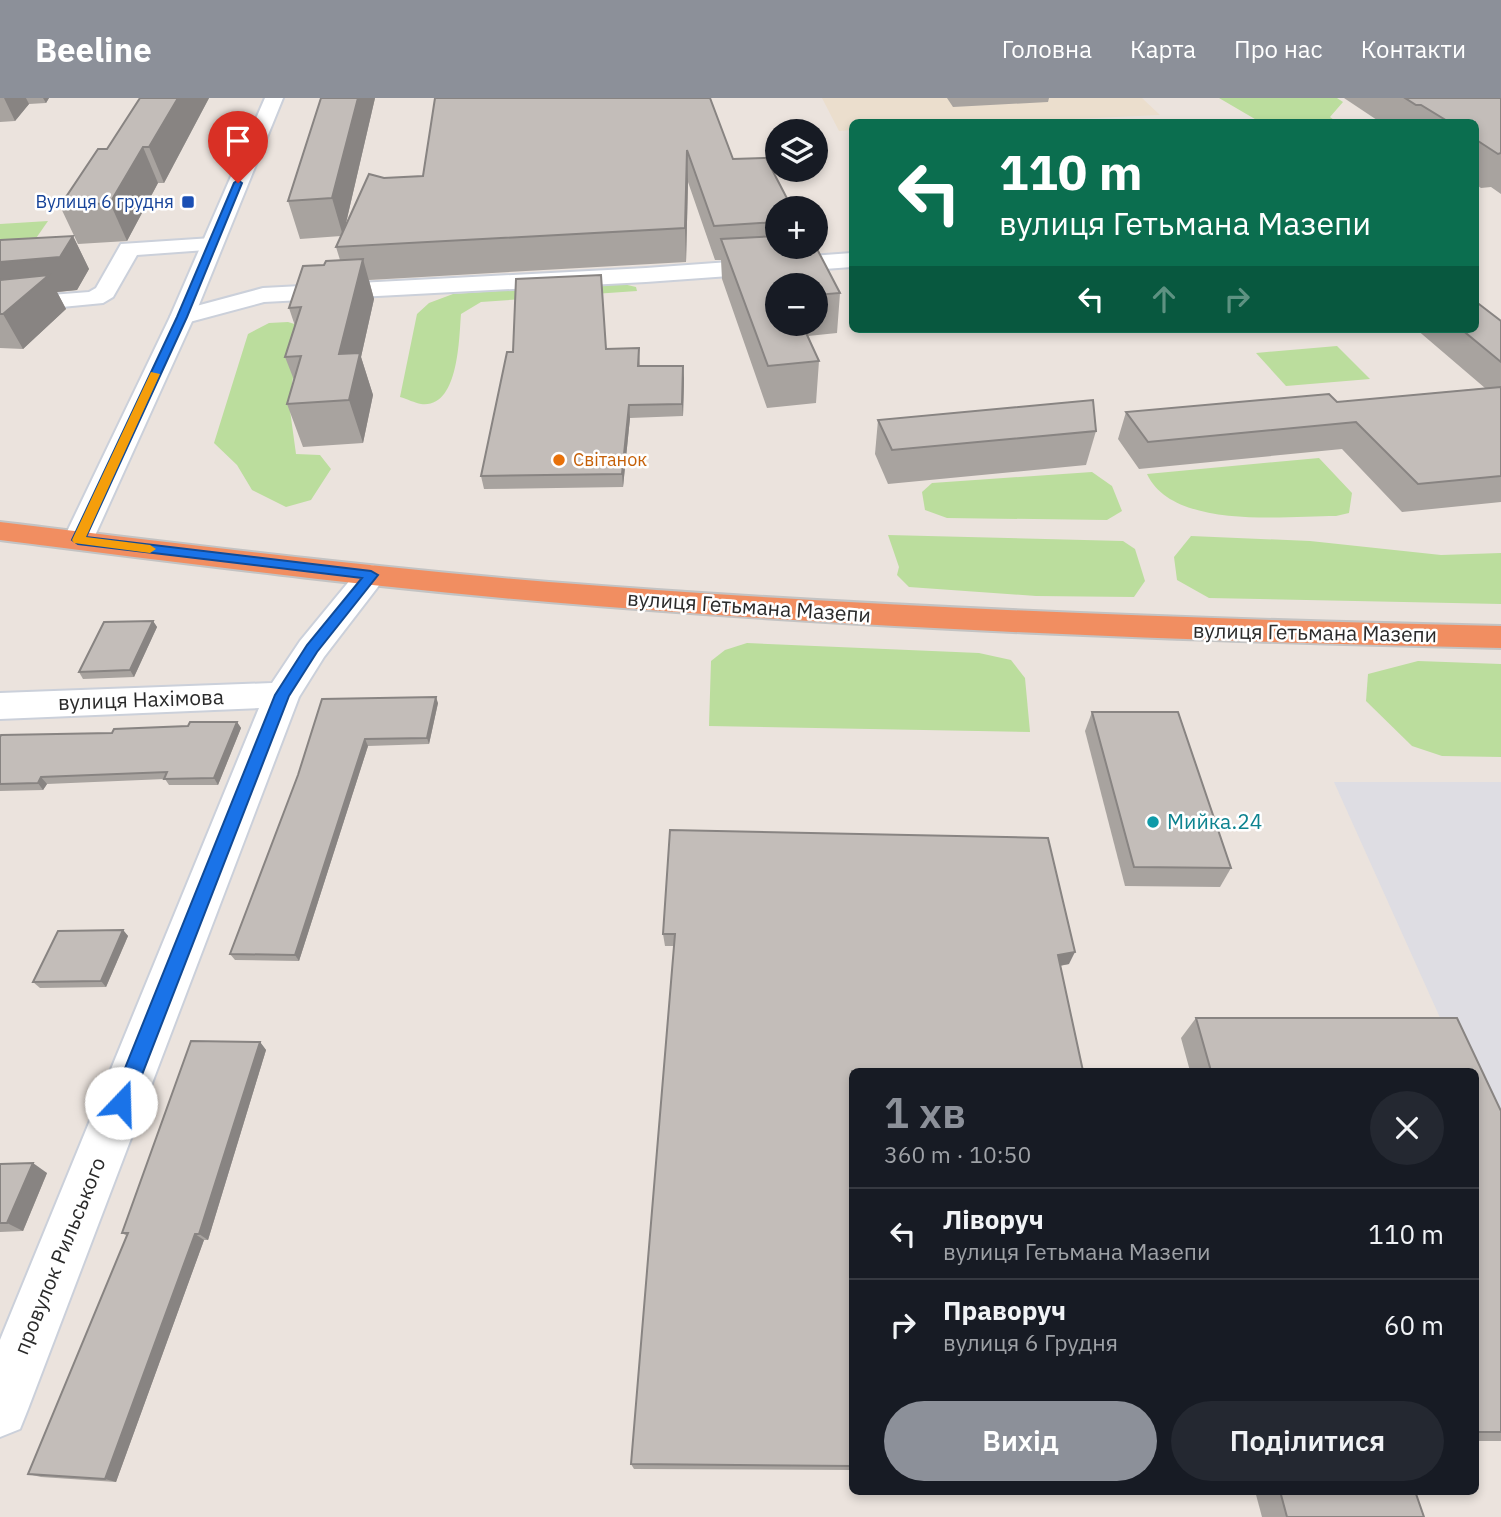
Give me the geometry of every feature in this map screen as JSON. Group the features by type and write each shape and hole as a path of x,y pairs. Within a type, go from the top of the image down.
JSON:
{"highway":[{"name":"вулиця Гетьмана Мазепи","path":"0,531 371,575 550,592 994,623 1501,637"}],"street":[{"path":"78,540 182,317 274,98"},
{"path":"0,306 95,298 105,292 130,249 212,244"},
{"path":"182,317 263,295 633,276 849,260"},
{"name":"провулок Рильського","path":"0,1409 282,695 312,649 371,575"},
{"name":"вулиця Нахімова","path":"0,706 282,695"}],"shaded area":[{"path":"822,98 1142,98 1160,115 1070,119 849,119 849,130 839,131"},
{"path":"1334,782 1501,782 1501,1152 1479,1083 1479,1068 1463,1068"}],"green space":[{"path":"1219,98 1337,98 1343,102 1330,117 1333,119 1255,119"},
{"path":"48,221 32,244 0,246 0,224"},
{"path":"619,283 636,287 637,291 481,302 461,314 454,370 443,395 434,403 421,404 400,397 417,314 429,303 453,294"},
{"path":"288,322 301,326 289,403 296,454 320,455 331,469 311,500 286,507 252,490 237,465 214,443 248,334 269,323"},
{"path":"1337,346 1370,379 1286,386 1256,353"},
{"path":"1319,458 1352,493 1349,513 1336,516 1260,517 1205,512 1180,504 1160,492 1147,474"},
{"path":"1092,472 1112,486 1122,511 1107,520 947,518 925,510 922,492 932,483"},
{"path":"888,535 1123,541 1135,549 1145,581 1134,597 1036,596 909,587 897,575 899,567"},
{"path":"1191,536 1310,541 1441,555 1501,553 1501,604 1209,598 1177,580 1174,557"},
{"path":"747,643 979,653 1011,660 1025,678 1030,732 709,726 711,661 725,650"},
{"path":"1418,661 1501,664 1501,757 1442,756 1412,746 1366,701 1368,674"}],"building":[{"path":"140,98 178,98 149,147 143,147 110,203 60,206 98,149 107,149"},
{"path":"321,98 358,98 332,198 288,201"},
{"path":"435,98 710,98 733,159 765,158 765,182 778,182 786,196 765,196 765,223 714,226 687,150 685,228 336,247 369,174 384,178 423,176"},
{"path":"1405,98 1501,98 1501,153 1498,154 1479,142 1479,119 1444,119 1421,105"},
{"path":"73,236 60,257 0,262 0,240"},
{"path":"765,237 765,259 822,259 840,293 828,294 828,273 765,273 765,336 808,336 819,361 768,366 721,239"},
{"path":"363,259 339,354 360,353 349,400 287,404 301,356 285,357 301,307 289,308 303,266 324,265 326,261"},
{"path":"49,275 3,314 0,314 0,280"},
{"path":"601,275 606,349 639,348 638,366 683,366 682,404 629,405 622,474 481,476 507,352 513,352 516,279"},
{"path":"1479,304 1501,321 1501,362 1466,333 1479,333"},
{"path":"1501,387 1501,476 1418,484 1356,422 1148,442 1126,412 1329,394 1337,402"},
{"path":"1093,400 1096,431 892,450 878,420"},
{"path":"153,621 130,670 79,672 104,622"},
{"path":"436,697 427,738 365,739 295,955 230,954 298,775 322,699"},
{"name":"Мийка.24","path":"1092,712 1178,712 1231,868 1134,867"},
{"path":"190,722 237,722 214,778 164,779 167,772 41,777 38,783 0,784 1,735 112,733 114,729 188,726"},
{"path":"670,830 1048,838 1075,952 1058,955 1082,1068 849,1068 849,1466 631,1464 675,934 663,934"},
{"path":"123,930 101,981 33,982 58,931"},
{"path":"1196,1018 1457,1018 1501,1111 1501,1432 1479,1432 1479,1068 1210,1068"},
{"path":"191,1041 260,1042 199,1234 195,1234 105,1479 28,1474 128,1233 122,1233"},
{"path":"33,1163 7,1223 0,1223 0,1164"},
{"path":"1281,1495 1416,1495 1424,1517 1287,1517"}],"slow traffic":[{"path":"150,549 78,540 155,374"}],"place":[{"name":"Вулиця 6 грудня","path":"188,202"},
{"name":"Світанок","path":"559,460"},
{"name":"Мийка.24","path":"1153,822"}],"route":[{"path":"121,1103 282,695 312,649 371,575 78,540 182,317 238,183"}]}
